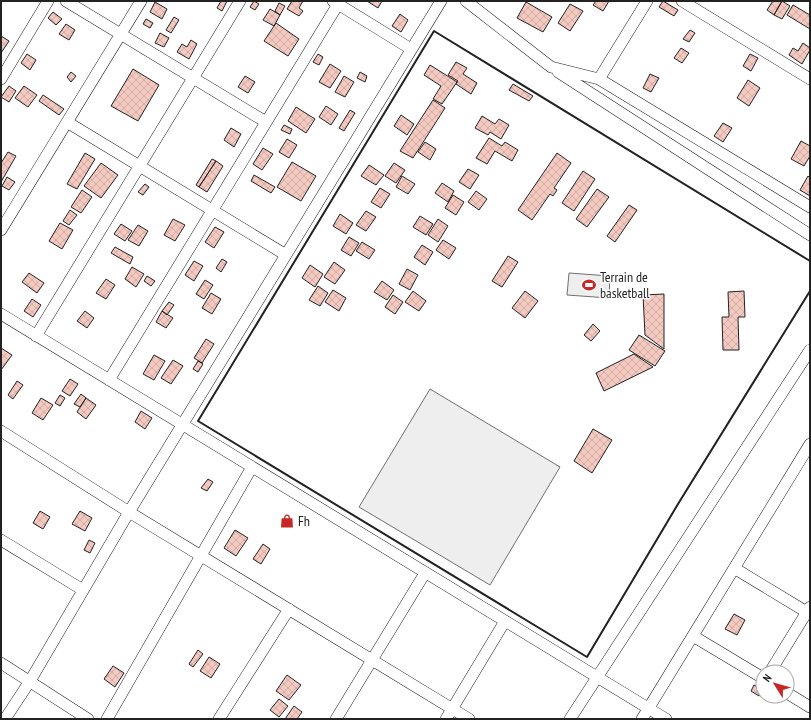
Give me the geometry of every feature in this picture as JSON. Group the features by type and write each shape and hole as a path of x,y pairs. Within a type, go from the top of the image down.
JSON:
{"street":[{"path":"1,79 48,1"},
{"path":"66,1 266,122"},
{"path":"1,230 141,1"},
{"path":"36,336 240,1"},
{"path":"5,719 30,681 129,512 441,1"},
{"path":"466,1 551,67 810,235"},
{"path":"599,79 647,1"},
{"path":"682,1 810,79"},
{"path":"109,380 337,2 411,49"},
{"path":"551,67 599,79 810,207"},
{"path":"67,122 286,255"},
{"path":"1,314 666,719"},
{"path":"570,719 810,350"},
{"path":"1,431 129,512 469,719"},
{"path":"642,719 810,444"},
{"path":"107,719 252,467"},
{"path":"1,540 83,590"},
{"path":"734,568 809,611 775,664"},
{"path":"336,719 373,661 425,572"},
{"path":"219,719 289,609"},
{"path":"446,719 505,621"},
{"path":"693,636 755,673"},
{"path":"1,663 88,719"},
{"path":"795,698 810,707"}],"shaded area":[{"name":"Terrain de basketball","path":"569,273 610,276 609,298 567,295"},
{"path":"430,389 560,467 490,585 359,507"}],"building":[{"path":"221,1 227,1 222,11 217,8"},
{"path":"254,1 259,4 255,10 250,7"},
{"path":"292,1 303,1 299,8 303,11 299,16 287,9"},
{"path":"367,1 382,1 378,8"},
{"path":"596,1 609,1 603,11 593,5"},
{"path":"663,1 678,10 674,16 659,7"},
{"path":"773,1 782,1 774,15 767,10"},
{"path":"782,1 790,6 782,19 774,15"},
{"path":"155,2 167,9 162,19 150,12"},
{"path":"526,2 552,17 543,32 517,18"},
{"path":"279,3 285,6 280,15 275,11"},
{"path":"570,4 583,11 570,31 558,23"},
{"path":"793,5 810,15 810,29 787,15"},
{"path":"270,9 280,15 274,26 263,20"},
{"path":"53,12 62,19 56,25 48,18"},
{"path":"400,14 408,20 401,32 392,26"},
{"path":"174,17 179,20 171,33 166,30"},
{"path":"146,19 153,23 150,28 143,24"},
{"path":"276,23 299,39 288,56 264,41"},
{"path":"66,24 75,30 69,40 59,34"},
{"path":"690,30 695,33 689,42 683,39"},
{"path":"160,33 169,38 164,47 155,43"},
{"path":"1,36 9,41 1,53"},
{"path":"191,40 197,44 189,59 177,52 182,44 187,47"},
{"path":"803,43 810,48 810,50 802,64 789,55 793,48 798,51"},
{"path":"681,48 689,53 682,63 674,58"},
{"path":"27,54 36,60 30,70 21,63"},
{"path":"318,54 323,57 319,65 313,62"},
{"path":"750,54 758,58 751,71 743,66"},
{"path":"456,62 467,68 463,74 477,83 471,94 456,84 458,81 448,75"},
{"path":"330,64 341,71 330,88 319,82"},
{"path":"430,65 457,82 442,104 433,99 441,86 424,75"},
{"path":"133,69 159,85 138,121 111,106"},
{"path":"71,72 76,76 71,82 67,77"},
{"path":"360,72 367,76 365,82 357,78"},
{"path":"650,74 659,78 651,92 643,88"},
{"path":"245,76 255,82 248,93 238,87"},
{"path":"344,76 354,82 345,97 335,92"},
{"path":"748,80 760,88 749,106 737,98"},
{"path":"513,84 533,96 529,101 509,90"},
{"path":"9,86 16,91 9,102 1,97"},
{"path":"24,86 37,95 28,107 15,98"},
{"path":"43,95 64,109 59,115 39,101"},
{"path":"433,100 445,108 413,158 400,151"},
{"path":"326,106 338,114 331,125 319,117"},
{"path":"296,107 315,119 306,133 288,121"},
{"path":"350,110 355,113 344,131 339,128"},
{"path":"401,115 414,124 407,135 394,126"},
{"path":"482,116 495,124 499,119 509,125 501,139 490,132 488,135 475,128"},
{"path":"723,123 732,128 723,142 714,136"},
{"path":"284,125 292,129 290,134 281,130"},
{"path":"231,128 241,134 234,147 224,140"},
{"path":"489,138 502,146 505,142 518,150 512,161 495,151 487,164 476,158"},
{"path":"287,139 297,145 289,158 279,152"},
{"path":"801,141 810,146 810,156 804,166 791,159"},
{"path":"425,142 436,149 430,160 418,152"},
{"path":"263,148 273,154 262,170 253,164"},
{"path":"8,152 16,156 1,182 1,163"},
{"path":"85,153 95,159 77,189 67,184"},
{"path":"557,153 571,163 554,188 557,190 553,196 550,194 532,220 518,210"},
{"path":"212,159 216,161 199,187 196,185"},
{"path":"216,161 223,166 207,192 199,187"},
{"path":"292,162 316,176 301,201 277,187"},
{"path":"101,163 118,175 101,198 84,186"},
{"path":"394,163 405,170 396,183 385,176"},
{"path":"369,165 384,175 376,185 361,176"},
{"path":"468,169 479,175 470,189 459,182"},
{"path":"583,171 595,179 574,211 562,203"},
{"path":"254,175 275,187 271,193 251,181"},
{"path":"402,176 415,184 408,194 396,187"},
{"path":"808,176 810,178 810,196 800,190"},
{"path":"7,177 15,182 9,190 2,186"},
{"path":"442,183 454,191 448,202 435,193"},
{"path":"145,184 149,187 143,195 138,192"},
{"path":"380,188 390,194 381,208 371,202"},
{"path":"597,189 609,197 587,227 576,219"},
{"path":"82,190 92,197 81,213 71,207"},
{"path":"476,191 487,199 479,210 468,202"},
{"path":"453,195 464,202 456,215 445,208"},
{"path":"629,205 637,210 615,242 607,236"},
{"path":"70,210 77,215 69,225 63,221"},
{"path":"366,211 376,217 366,231 356,225"},
{"path":"340,214 353,223 346,234 333,226"},
{"path":"420,216 433,224 426,235 413,227"},
{"path":"173,219 185,225 175,241 164,235"},
{"path":"438,219 448,226 438,242 428,235"},
{"path":"60,223 73,230 62,249 49,241"},
{"path":"121,224 132,231 125,241 114,234"},
{"path":"138,225 148,231 139,246 128,240"},
{"path":"215,227 224,232 214,248 205,242"},
{"path":"349,237 359,243 351,256 341,250"},
{"path":"443,240 456,248 449,259 436,250"},
{"path":"362,242 375,250 369,259 356,251"},
{"path":"422,245 433,252 425,265 414,257"},
{"path":"115,247 133,257 130,264 111,253"},
{"path":"508,256 518,262 502,287 492,281"},
{"path":"222,259 227,262 221,272 216,268"},
{"path":"194,261 203,266 194,281 185,275"},
{"path":"334,262 345,270 335,284 324,277"},
{"path":"310,265 323,274 315,287 302,278"},
{"path":"132,267 144,274 136,287 125,279"},
{"path":"407,269 418,275 410,290 399,284"},
{"path":"29,273 44,283 37,293 22,282"},
{"path":"147,276 155,281 151,286 144,281"},
{"path":"106,279 115,285 106,299 96,293"},
{"path":"205,280 213,285 204,299 196,294"},
{"path":"382,281 394,290 387,300 374,292"},
{"path":"318,286 328,293 320,306 309,300"},
{"path":"333,290 346,298 339,311 325,302"},
{"path":"413,291 426,301 419,311 405,302"},
{"path":"525,291 538,301 525,318 512,308"},
{"path":"744,291 745,317 738,317 739,350 723,350 722,317 729,317 728,292"},
{"path":"211,293 221,299 212,314 202,308"},
{"path":"664,294 664,349 645,335 643,295"},
{"path":"393,295 403,302 395,314 385,307"},
{"path":"32,299 41,305 33,317 24,311"},
{"path":"169,302 174,305 167,315 162,311"},
{"path":"85,311 94,318 87,328 77,321"},
{"path":"162,311 173,318 166,328 156,322"},
{"path":"593,324 600,331 591,341 584,335"},
{"path":"639,335 665,351 655,366 629,350"},
{"path":"206,339 214,344 202,363 194,358"},
{"path":"1,348 12,355 1,370"},
{"path":"634,354 653,367 604,391 596,373"},
{"path":"154,355 165,361 154,380 143,374"},
{"path":"173,360 183,366 171,384 161,378"},
{"path":"198,361 203,364 198,372 193,369"},
{"path":"70,379 78,384 70,396 62,391"},
{"path":"17,381 23,385 13,399 8,395"},
{"path":"81,394 86,398 80,407 74,404"},
{"path":"60,395 65,398 60,406 55,403"},
{"path":"41,398 53,405 43,420 32,413"},
{"path":"86,398 96,405 86,419 77,412"},
{"path":"141,411 152,418 145,429 135,422"},
{"path":"593,429 612,440 592,473 574,461"},
{"path":"208,479 213,482 207,491 201,488"},
{"path":"40,511 50,517 43,529 33,523"},
{"path":"80,511 92,518 85,531 72,524"},
{"path":"235,530 248,538 236,556 224,548"},
{"path":"89,540 95,543 90,553 84,550"},
{"path":"263,544 270,549 261,564 253,559"},
{"path":"734,614 745,620 737,635 725,629"},
{"path":"198,650 203,654 193,667 189,664"},
{"path":"209,657 220,664 211,678 200,671"},
{"path":"113,666 124,673 115,687 104,679"},
{"path":"287,675 301,685 289,700 276,691"},
{"path":"754,685 755,686 755,694 751,691"},
{"path":"279,699 288,706 279,717 270,710"},
{"path":"294,706 302,712 297,719 285,719"}],"wall":[{"path":"810,261 434,31 198,421 587,657 678,504 810,291"}],"place":[{"name":"Terrain de basketball","path":"589,285"},
{"name":"Fh","path":"287,521"}]}
